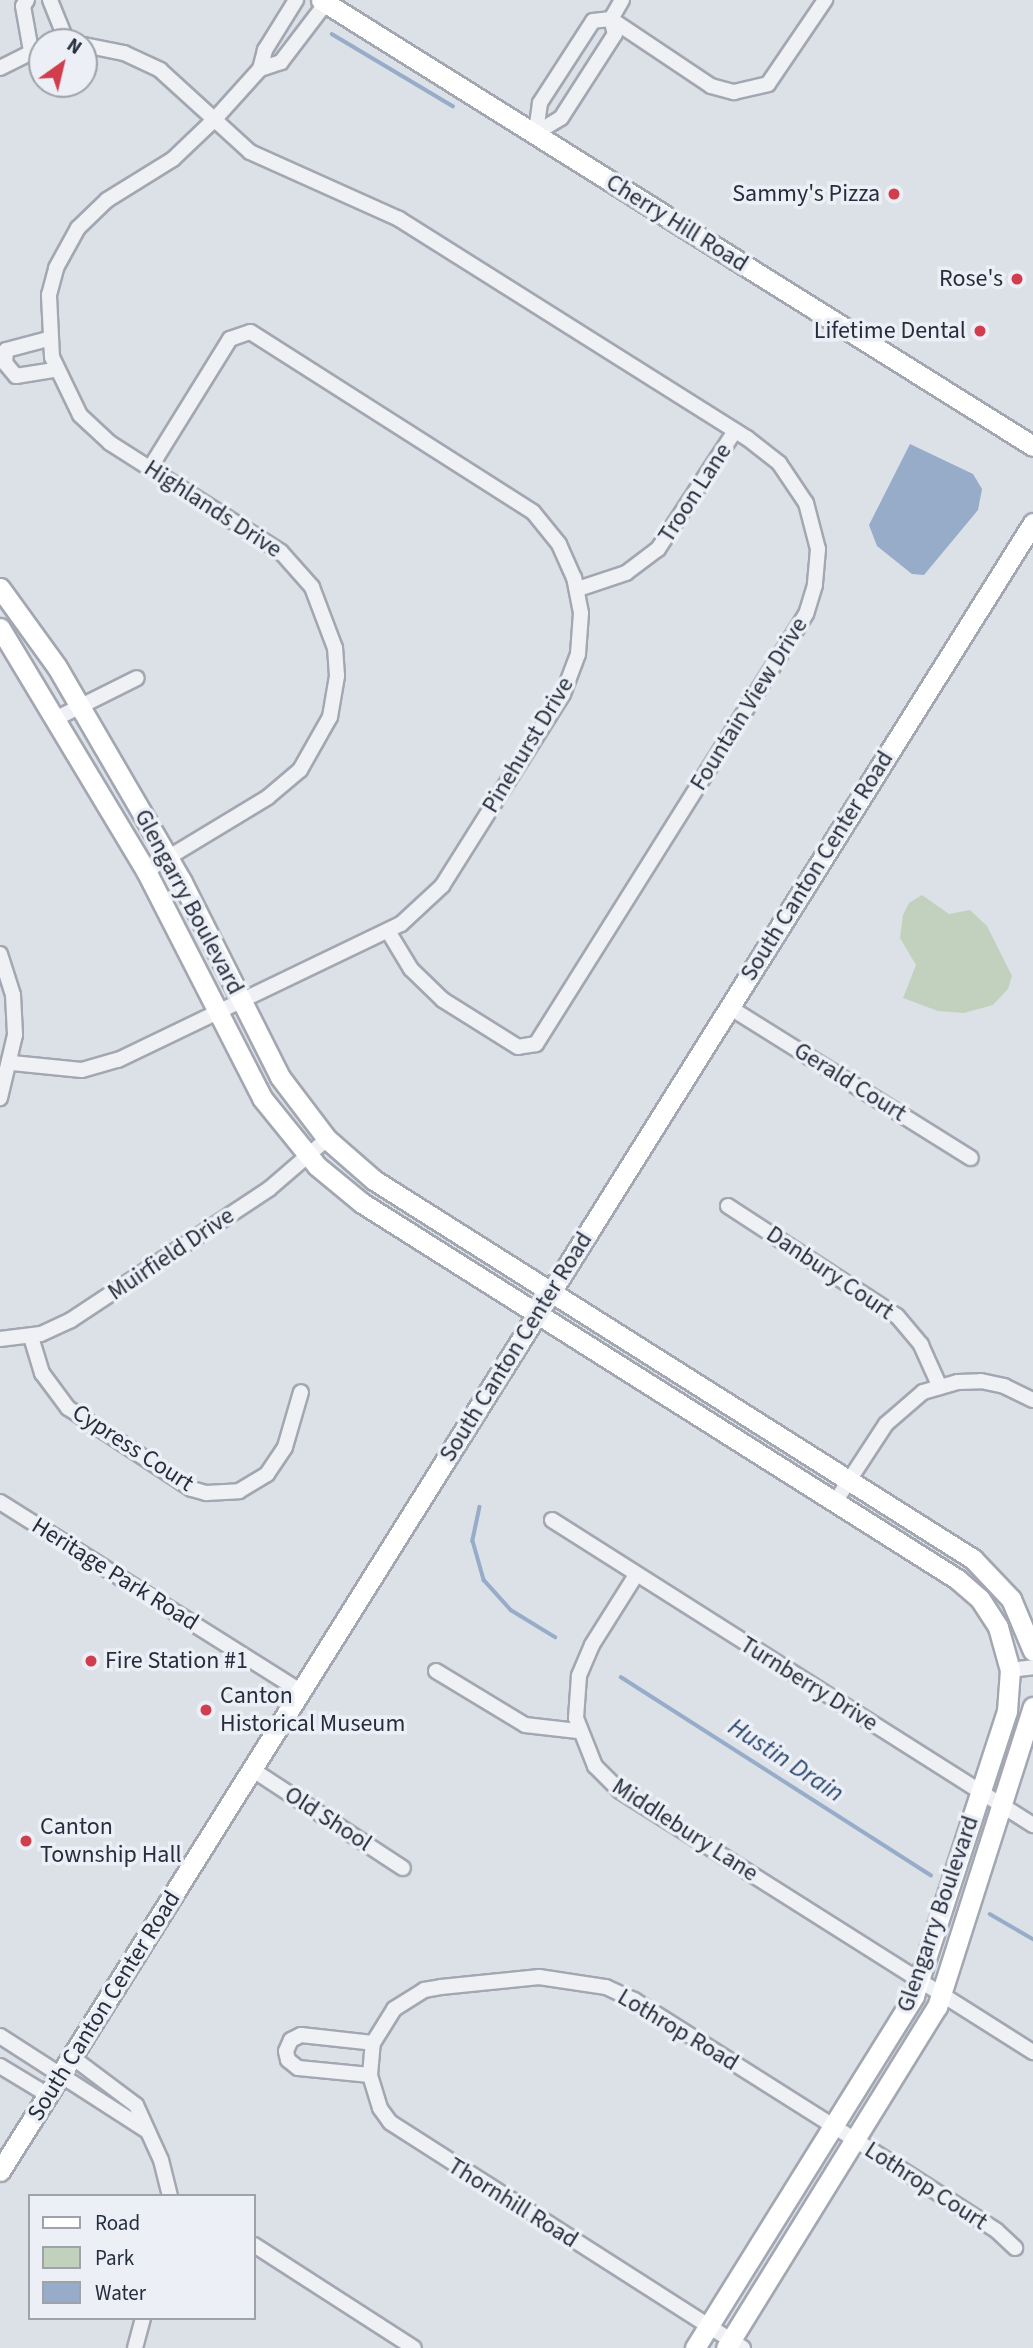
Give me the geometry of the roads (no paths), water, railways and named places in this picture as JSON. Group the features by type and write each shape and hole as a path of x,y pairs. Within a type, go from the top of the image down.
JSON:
{"street":[{"path":"27,0 23,6 30,28"},
{"path":"50,0 61,28"},
{"name":"Highlands Drive","path":"146,871 268,797 300,770 330,717 337,662 324,608 295,565 270,544 150,468 89,425 55,370 48,340 52,281 78,228 107,200 173,159 214,120 260,69 265,50 296,0"},
{"path":"536,133 561,118 615,34 611,19 622,0"},
{"path":"536,133 540,103 593,21 611,19 711,86 734,92 768,84 825,0"},
{"name":"Highlands Drive","path":"260,69 281,62 323,1"},
{"name":"Cherry Hill Road","path":"323,1 536,133 892,362 1033,446"},
{"path":"578,44 599,58"},
{"name":"Fountain View Drive","path":"98,48 124,53 151,66 261,159 399,219 736,431 779,463 806,503 818,550 812,597 797,629 539,1041 530,1047 517,1047 443,1000 411,969 388,931"},
{"path":"0,68 28,54"},
{"name":"Pinehurst Drive","path":"12,1063 57,1071 96,1068 388,931 416,913 442,886 563,694 580,641 578,589 559,544 524,504 250,332 230,339 150,468"},
{"path":"48,340 6,350 5,363 16,376 55,370"},
{"name":"Troon Lane","path":"578,589 626,573 658,549 736,431"},
{"name":"South Canton Center Road","path":"0,2171 1033,523"},
{"name":"Glengarry Boulevard","path":"0,588 37,635 169,857 280,1077 327,1139 399,1196 962,1553 994,1577 1011,1599 1033,1651"},
{"name":"Glengarry Boulevard","path":"0,628 57,718 146,871 262,1098 309,1157 341,1187 385,1218 949,1574 988,1609 1003,1639 1010,1670 1007,1711 920,1980 894,2033 695,2348"},
{"path":"57,718 137,678"},
{"path":"0,954 15,1010 12,1063 0,1098"},
{"name":"Gerald Court","path":"729,1007 971,1158"},
{"name":"Muirfield Drive","path":"0,1339 31,1337 71,1320 269,1189 327,1139"},
{"path":"385,1218 399,1196"},
{"name":"Danbury Court","path":"728,1206 897,1315 921,1345 940,1387"},
{"name":"Cypress Court","path":"31,1337 42,1373 68,1408 192,1489 206,1493 239,1491 267,1475 285,1447 300,1392"},
{"path":"641,1379 655,1358"},
{"path":"835,1502 894,1414 923,1392 981,1381 1004,1386 1033,1400"},
{"path":"781,1468 794,1446"},
{"name":"Heritage Park Road","path":"0,1502 302,1692"},
{"name":"Turnberry Drive","path":"552,1520 1033,1825"},
{"path":"949,1574 962,1553"},
{"name":"Middlebury Lane","path":"636,1575 585,1657 575,1692 578,1731 595,1766 620,1791 1033,2052"},
{"path":"1010,1670 1033,1667"},
{"path":"436,1671 525,1725 578,1731"},
{"name":"Glengarry Boulevard","path":"733,2345 920,2040 942,1994 1033,1707"},
{"name":"Old Shool","path":"253,1770 403,1868"},
{"name":"Lothrop Road","path":"373,2043 387,2017 406,1999 424,1990 465,1984 558,1978 606,1987 634,2000 835,2127"},
{"path":"370,2076 298,2068 288,2060 286,2051 291,2039 301,2035 373,2043"},
{"path":"0,2036 146,2130"},
{"name":"Thornhill Road","path":"373,2043 370,2076 380,2108 403,2134 709,2326 733,2345"},
{"path":"72,2057 119,2088 136,2105 161,2160 170,2194"},
{"path":"0,2066 48,2095"},
{"name":"Lothrop Court","path":"835,2127 997,2231 1015,2248"},
{"path":"256,2246 414,2348"},
{"path":"135,2348 143,2320"}],"water":[{"path":"910,444 973,474 982,489 978,510 924,575 912,574 877,546 869,525"}],"waterway":[{"path":"332,34 453,106"},
{"name":"Hustin Drain","path":"480,1507 473,1541 484,1580 511,1610 555,1637"},
{"name":"Hustin Drain","path":"621,1677 931,1875"},
{"name":"Hustin Drain","path":"990,1914 1033,1939"}],"place":[{"name":"Sammy's Pizza","path":"894,194"},
{"name":"Rose's","path":"1017,279"},
{"name":"Lifetime Dental","path":"980,331"},
{"name":"Fire Station #1","path":"91,1661"},
{"name":"Canton Historical Museum","path":"206,1710"},
{"name":"Canton Township Hall","path":"26,1841"}]}
